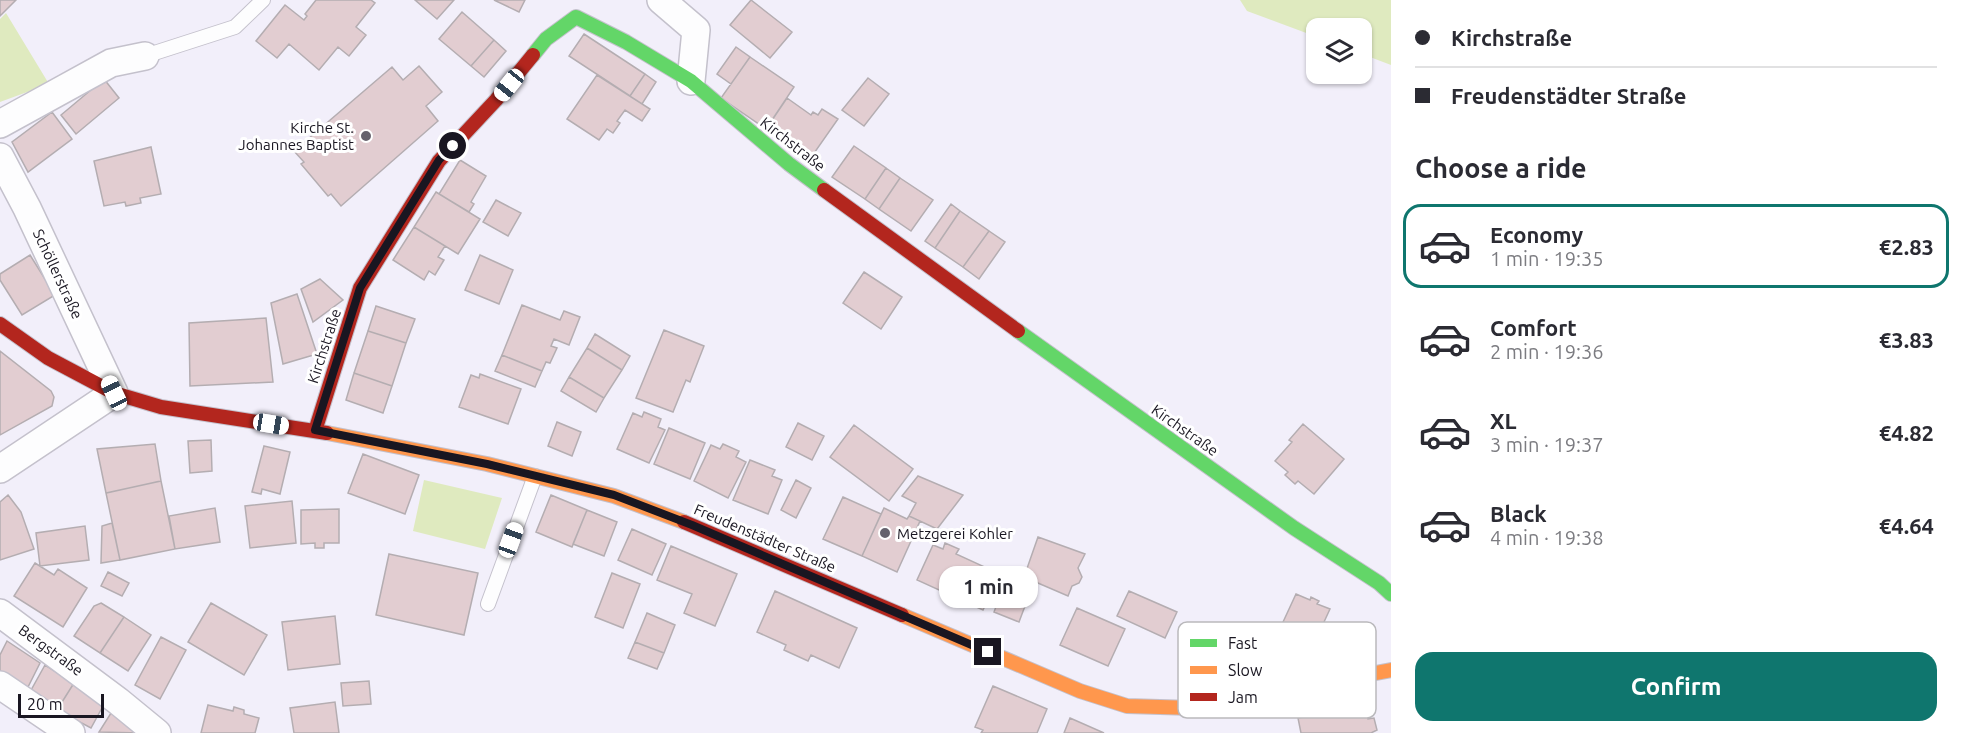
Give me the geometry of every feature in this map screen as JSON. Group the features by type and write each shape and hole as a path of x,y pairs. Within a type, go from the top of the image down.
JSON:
{"street":[{"path":"661,0 696,30 691,81"},
{"name":"Kirchstraße","path":"315,430 360,288 439,160 496,100 546,39 576,17 627,42 691,81 789,164 962,291 1294,528 1391,594"},
{"path":"0,124 111,63 146,56"},
{"name":"Schöllerstraße","path":"0,157 27,208 114,393"},
{"name":"Freudenstädter Straße","path":"0,324 48,358 114,393 161,407 315,430 487,464 614,495 692,525 1080,691 1127,706 1178,708"},
{"path":"0,469 114,393"},
{"name":"Bergstraße","path":"0,614 52,650 157,733"},
{"name":"Freudenstädter Straße","path":"1376,673 1391,670"},
{"path":"0,685 71,733"}],"lane":[{"path":"146,56 235,27 263,0"},
{"path":"488,604 535,476"}],"green space":[{"path":"1240,0 1391,0 1391,65 1372,58 1372,18 1306,18 1306,33 1247,11"},
{"path":"6,13 49,84 0,102 0,19"},
{"path":"424,480 502,498 485,549 413,531"}],"building":[{"path":"0,0 16,0 0,16"},
{"path":"316,0 371,0 375,3 356,27 366,35 349,56 338,47 319,70 289,44 277,58 256,41 285,5 304,20 307,16 305,14"},
{"path":"415,0 454,0 437,19"},
{"path":"494,0 525,0 519,12"},
{"path":"751,0 792,32 770,58 730,25"},
{"path":"462,12 494,40 471,66 439,39"},
{"path":"584,34 645,74 630,96 569,56"},
{"path":"494,40 506,51 484,77 471,66"},
{"path":"736,47 750,57 731,84 717,74"},
{"path":"750,57 794,87 766,129 721,98"},
{"name":"Kirche St. Johannes Baptist","path":"419,66 442,92 426,106 438,121 341,206 331,194 328,196 301,164 304,162 294,151 392,67 403,80"},
{"path":"645,74 656,82 642,104 630,96"},
{"path":"597,75 650,109 642,121 625,110 617,121 620,123 613,133 607,129 599,140 567,119"},
{"path":"868,78 889,94 864,126 842,110"},
{"path":"104,79 119,98 76,134 61,115"},
{"path":"787,98 811,115 813,112 818,115 822,109 838,119 810,159 766,129"},
{"path":"52,112 72,139 28,172 12,142"},
{"path":"854,146 886,168 865,199 832,177"},
{"path":"151,147 161,194 140,198 141,203 126,206 125,202 104,206 94,161"},
{"path":"460,160 486,176 471,202 474,204 469,212 439,194"},
{"path":"886,168 900,178 879,209 865,199"},
{"path":"900,178 933,200 911,231 879,209"},
{"path":"436,192 480,219 458,254 414,227"},
{"path":"496,200 521,213 508,236 483,222"},
{"path":"951,204 960,211 935,248 925,241"},
{"path":"960,211 989,231 963,267 935,248"},
{"path":"414,227 445,246 438,257 444,260 435,275 429,271 424,280 393,260"},
{"path":"989,231 1005,242 979,279 963,267"},
{"path":"30,255 55,295 22,315 0,280 0,274"},
{"path":"480,255 513,270 499,304 465,290"},
{"path":"864,272 902,297 881,329 843,303"},
{"path":"320,279 343,300 313,322 301,289"},
{"path":"297,294 317,354 283,364 271,303"},
{"path":"522,305 560,320 564,311 580,317 569,345 554,339 551,346 557,348 550,363 546,362 542,371 502,355"},
{"path":"376,306 415,319 406,343 368,331"},
{"path":"266,318 273,382 190,386 189,323"},
{"path":"664,330 704,346 690,382 686,380 673,412 636,398"},
{"path":"368,331 406,343 392,386 354,373"},
{"path":"595,334 630,356 622,370 587,348"},
{"path":"587,348 622,370 604,398 569,377"},
{"path":"0,351 51,391 54,397 52,406 0,435"},
{"path":"502,355 542,371 535,387 495,371"},
{"path":"354,373 392,386 383,413 346,400"},
{"path":"480,374 521,389 508,424 459,407 471,375 479,378"},
{"path":"569,377 604,398 596,412 561,391"},
{"path":"644,412 661,419 658,427 665,430 649,463 617,449 633,413 642,417"},
{"path":"557,422 581,432 572,456 548,446"},
{"path":"798,423 824,436 812,460 786,447"},
{"path":"1303,424 1344,459 1314,494 1298,481 1295,484 1285,475 1288,472 1275,461 1292,442 1289,440"},
{"path":"854,425 913,469 889,501 830,457"},
{"path":"669,428 705,443 690,479 654,464"},
{"path":"211,440 212,471 190,473 188,441"},
{"path":"155,444 161,481 106,493 97,449"},
{"path":"723,444 739,451 736,457 746,462 728,498 694,481 711,445 720,449"},
{"path":"264,446 290,452 280,494 262,489 261,494 252,492"},
{"path":"363,454 419,475 405,514 348,493"},
{"path":"750,460 775,470 772,476 782,480 768,514 733,500"},
{"path":"918,476 963,495 937,529 909,516 916,503 902,496"},
{"path":"796,480 811,488 796,518 781,510"},
{"path":"161,481 175,549 120,560 106,493"},
{"path":"8,495 21,512 34,549 0,560 0,502"},
{"path":"551,495 587,510 572,547 536,532"},
{"path":"843,497 881,514 862,556 823,539"},
{"path":"292,501 296,543 250,548 245,506"},
{"path":"215,508 220,542 175,549 169,516"},
{"path":"884,508 907,519 909,516 920,521 897,572 862,556"},
{"path":"339,509 339,543 324,543 324,548 315,548 315,543 301,544 301,510"},
{"path":"587,510 617,522 604,556 573,544"},
{"path":"112,523 120,560 101,563 102,526"},
{"path":"85,526 89,560 40,566 36,533"},
{"path":"632,529 666,544 652,575 618,560"},
{"path":"1038,537 1085,554 1078,568 1082,577 1079,583 1072,586 1068,596 1024,577"},
{"path":"945,543 959,549 956,554 1000,574 983,610 917,580 933,545 943,549"},
{"path":"671,546 737,574 715,626 684,613 692,594 657,580"},
{"path":"389,554 478,573 464,635 376,615"},
{"path":"35,563 54,575 58,569 87,588 63,627 14,596"},
{"path":"108,572 129,583 122,596 101,586"},
{"path":"612,573 640,584 623,628 595,617"},
{"path":"1024,577 1034,582 1019,622 994,612 1005,583 1018,589"},
{"path":"775,591 857,628 839,668 811,655 808,661 784,650 786,645 757,632"},
{"path":"1129,591 1177,612 1165,638 1117,616"},
{"path":"1296,594 1310,600 1311,597 1319,601 1317,604 1330,609 1324,622 1283,622"},
{"path":"101,603 124,617 100,653 74,636 94,606"},
{"path":"211,603 267,635 244,675 188,642"},
{"path":"1077,608 1125,629 1108,666 1060,645"},
{"path":"647,613 675,625 664,653 635,642"},
{"path":"335,616 340,664 288,670 282,622"},
{"path":"124,617 151,635 128,671 100,653"},
{"path":"161,637 186,650 160,699 135,685"},
{"path":"7,641 40,663 27,689 0,676 0,655"},
{"path":"635,642 664,653 657,669 628,658"},
{"path":"45,665 74,683 57,710 30,692"},
{"path":"369,681 371,704 343,706 341,683"},
{"path":"74,683 103,706 91,728 57,710"},
{"path":"993,686 1047,709 1037,733 981,733 983,730 975,727"},
{"path":"335,702 339,733 294,733 290,708"},
{"path":"208,705 233,711 234,707 244,710 244,714 259,718 255,733 201,733"},
{"path":"111,713 140,733 99,732"},
{"path":"1070,718 1104,733 1064,733"},
{"path":"1298,718 1374,718 1377,730 1371,733 1301,733"}],"traffic: fast":[{"path":"533,55 546,39 576,17 626,42 691,81 789,164 824,190"},
{"path":"1018,331 1294,528 1379,583 1391,594"}],"traffic: slow":[{"path":"327,433 487,464 614,496 684,522"},
{"path":"902,615 1080,691 1127,706 1178,708"},
{"path":"1376,673 1391,670"}],"traffic: jam":[{"path":"315,431 360,288 439,161 496,100 533,55"},
{"path":"824,190 1018,331"},
{"path":"0,324 48,358 114,393 161,407 327,433"},
{"path":"684,522 902,615"}],"place":[{"name":"Kirche St. Johannes Baptist","path":"366,136"},
{"name":"Metzgerei Kohler","path":"885,533"}],"route":[{"path":"453,146 439,160 360,288 315,430 487,464 614,495 692,525 988,652"}]}
